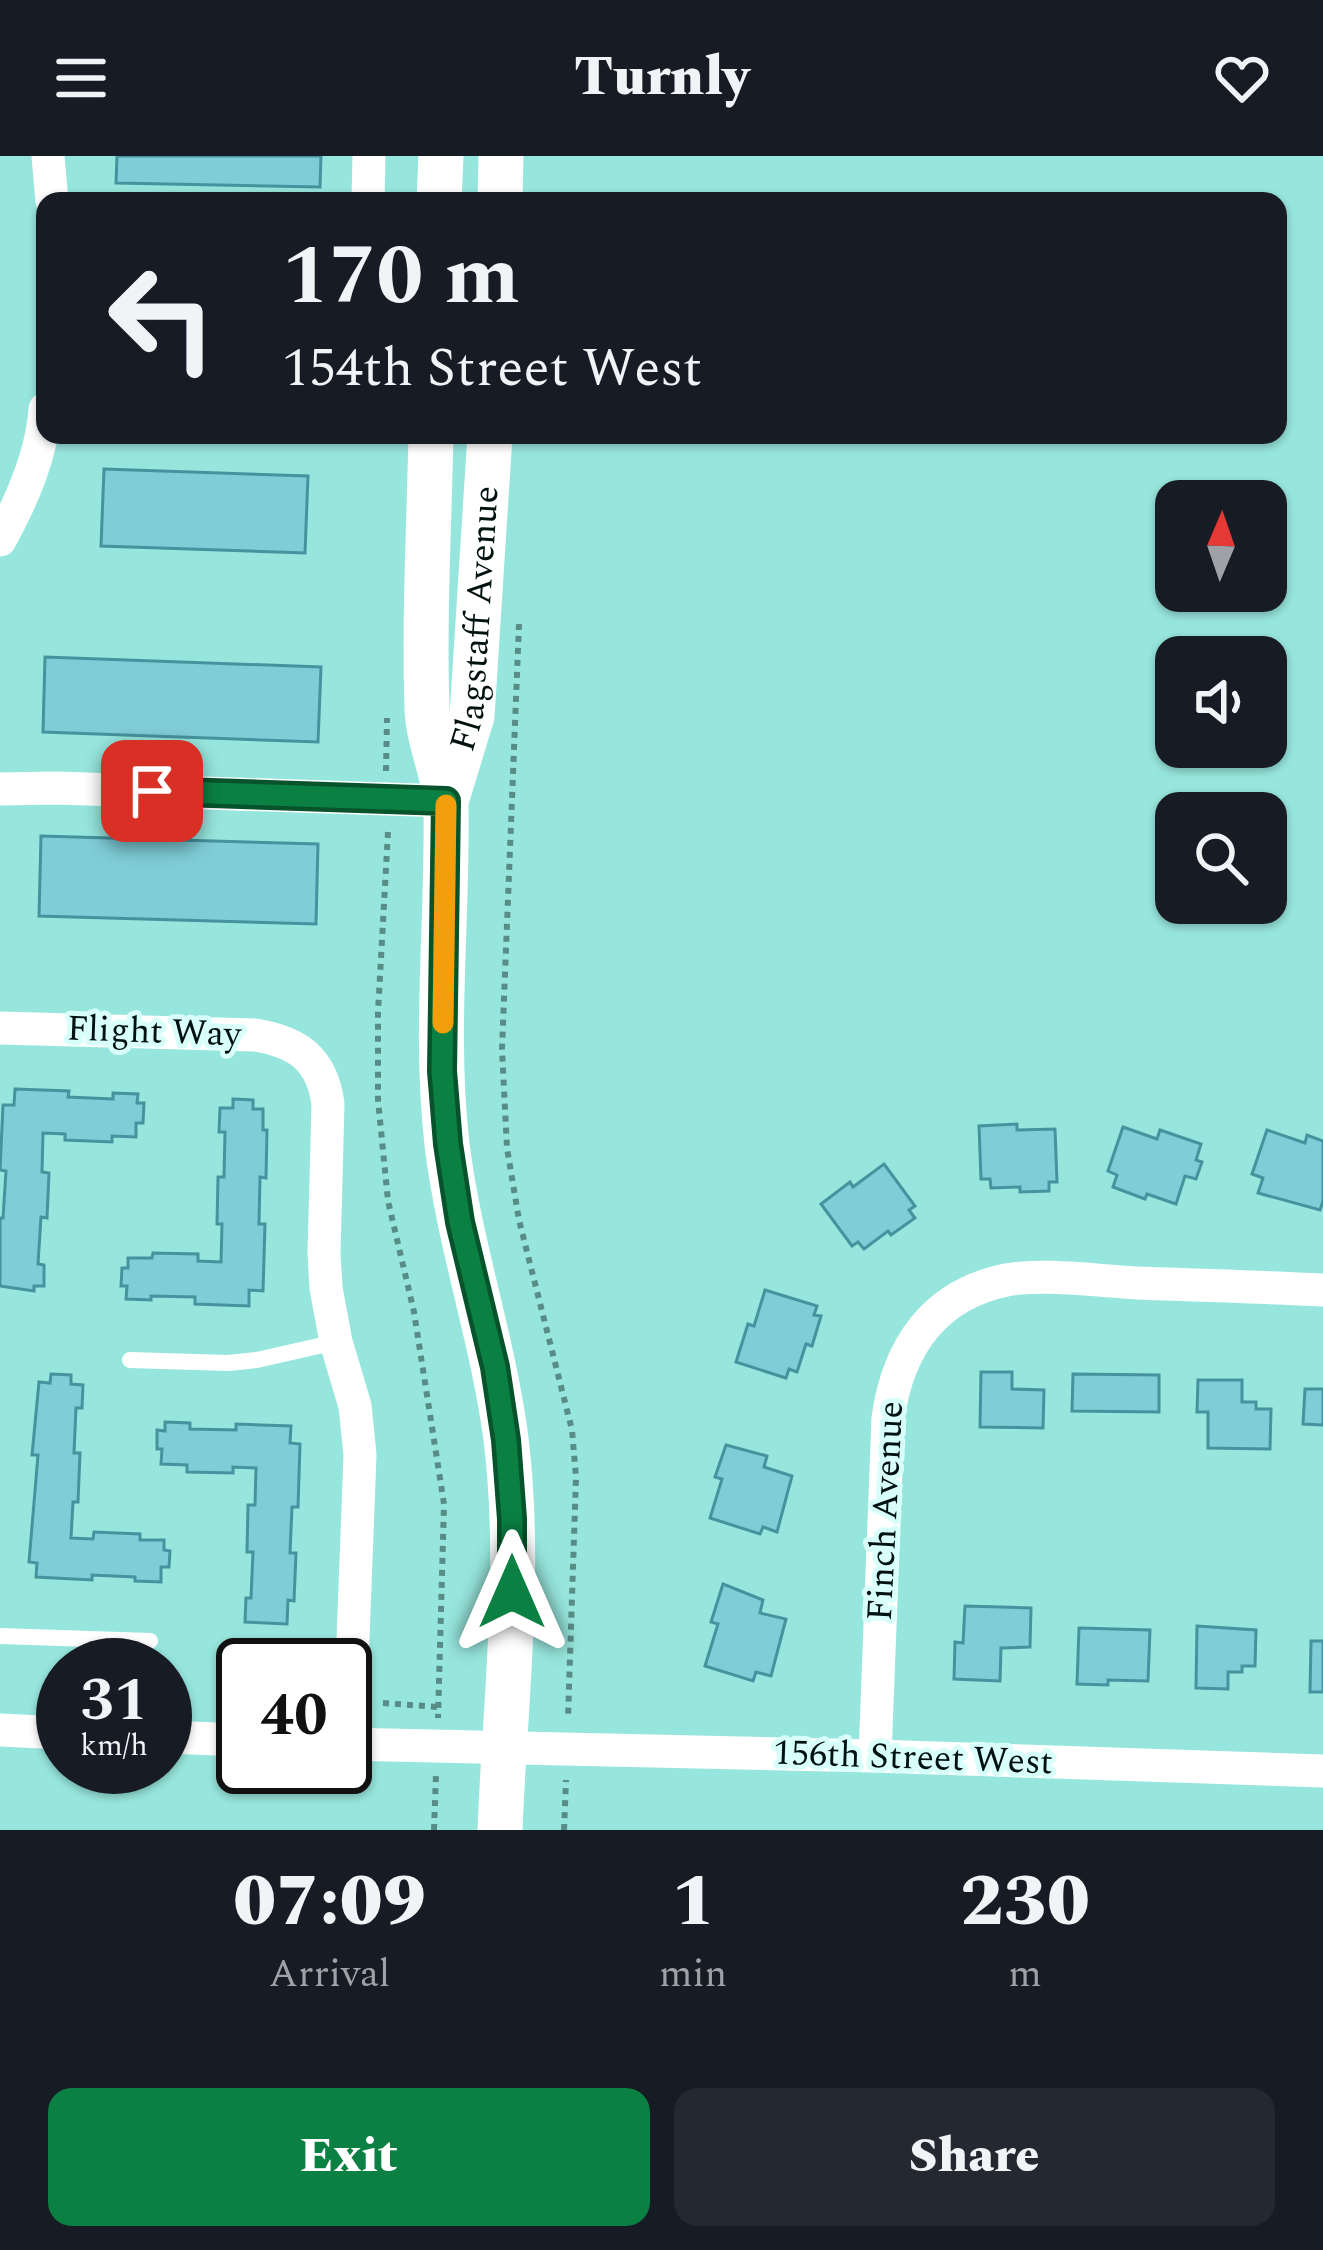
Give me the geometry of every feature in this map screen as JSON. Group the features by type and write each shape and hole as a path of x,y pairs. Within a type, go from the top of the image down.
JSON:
{"street":[{"path":"48,156 51,192"},
{"path":"368,192 369,156"},
{"path":"439,192 441,156"},
{"path":"500,192 501,156"},
{"path":"0,540 21,503 38,444"},
{"name":"Flagstaff Avenue","path":"431,444 427,714 446,801 442,1071 460,1222 495,1367 512,1519 500,1830"},
{"name":"Flagstaff Avenue","path":"446,801 472,716 489,444"},
{"path":"0,789 446,801"},
{"name":"Flight Way","path":"0,1028 255,1035 290,1044 304,1054 325,1084 328,1104 324,1253 336,1342"},
{"name":"Finch Avenue","path":"875,1756 888,1418 901,1361 933,1318 956,1300 1008,1280 1323,1290"},
{"path":"336,1342 355,1406 360,1455 352,1638"},
{"path":"0,1730 36,1731"},
{"name":"156th Street West","path":"372,1745 1323,1771"}],"lane":[{"path":"130,1360 228,1363 336,1342"},
{"path":"0,1636 60,1638"}],"path":[{"path":"519,619 502,1049 508,1148 519,1220 572,1430 576,1478 563,1830"},
{"path":"374,1702 438,1707"}],"building":[{"path":"117,156 321,156 320,187 116,183"},
{"path":"104,469 308,476 305,553 101,546"},
{"path":"45,657 321,667 318,742 43,732"},
{"path":"41,836 318,844 316,924 39,916"},
{"path":"15,1089 113,1099 113,1093 138,1094 137,1103 144,1103 143,1123 136,1123 136,1137 112,1136 112,1142 65,1140 65,1134 43,1133 42,1172 49,1173 38,1264 44,1265 44,1286 34,1286 34,1291 0,1286 6,1171 0,1170 3,1105 14,1105"},
{"path":"233,1099 253,1100 253,1109 263,1109 263,1130 267,1130 266,1178 260,1177 259,1224 265,1224 263,1291 249,1290 249,1306 195,1304 195,1297 126,1299 127,1286 121,1286 128,1258 198,1254 198,1261 221,1262 218,1177 224,1177 225,1132 219,1132 220,1108 233,1108"},
{"path":"1017,1124 1017,1130 1055,1129 1057,1182 1049,1182 1049,1191 991,1188 990,1179 981,1179 979,1126"},
{"path":"1123,1127 1157,1139 1160,1130 1201,1144 1196,1179 1185,1176 1176,1204 1113,1187 1117,1175 1108,1171"},
{"path":"1267,1130 1305,1143 1307,1135 1323,1141 1320,1210 1258,1193 1263,1178 1252,1174"},
{"path":"884,1164 915,1206 909,1210 915,1218 864,1249 858,1242 852,1246 821,1204"},
{"path":"765,1290 817,1306 814,1315 821,1316 812,1346 806,1344 797,1372 789,1369 786,1378 736,1362"},
{"path":"981,1372 1012,1372 1012,1389 1044,1390 1043,1428 980,1427"},
{"path":"51,1374 71,1375 71,1384 83,1385 82,1408 76,1408 74,1453 80,1453 71,1538 93,1539 94,1532 164,1540 164,1550 170,1551 169,1567 161,1567 161,1582 92,1575 92,1580 36,1577 37,1563 29,1562 38,1455 32,1455 39,1382 50,1383"},
{"path":"1073,1374 1159,1375 1159,1412 1072,1411"},
{"path":"1198,1380 1242,1380 1242,1402 1271,1409 1270,1449 1208,1448 1208,1412 1197,1412"},
{"path":"1305,1389 1323,1389 1323,1425 1303,1424"},
{"path":"165,1422 190,1423 190,1429 236,1430 236,1424 291,1426 290,1443 300,1444 298,1507 292,1507 290,1553 296,1553 294,1601 288,1600 287,1624 245,1622 253,1552 247,1552 248,1505 255,1505 256,1468 233,1467 233,1473 187,1472 187,1465 161,1464 157,1430 165,1431"},
{"path":"726,1445 767,1456 764,1467 792,1476 777,1532 763,1527 760,1534 710,1518 722,1479 715,1477"},
{"path":"723,1584 763,1600 760,1613 786,1619 771,1676 756,1672 753,1681 705,1666 718,1624 711,1622"},
{"path":"965,1606 1031,1608 1030,1647 1001,1648 1000,1681 954,1679 955,1642 963,1643"},
{"path":"1197,1626 1256,1630 1255,1666 1228,1672 1228,1689 1196,1688"},
{"path":"1079,1628 1150,1630 1148,1681 1077,1684"},
{"path":"1311,1641 1323,1641 1323,1692 1310,1692"}],"slow traffic":[{"path":"443,1023 446,805"}],"route":[{"path":"152,791 446,801 442,1071 448,1144 506,1440 512,1592"}]}
